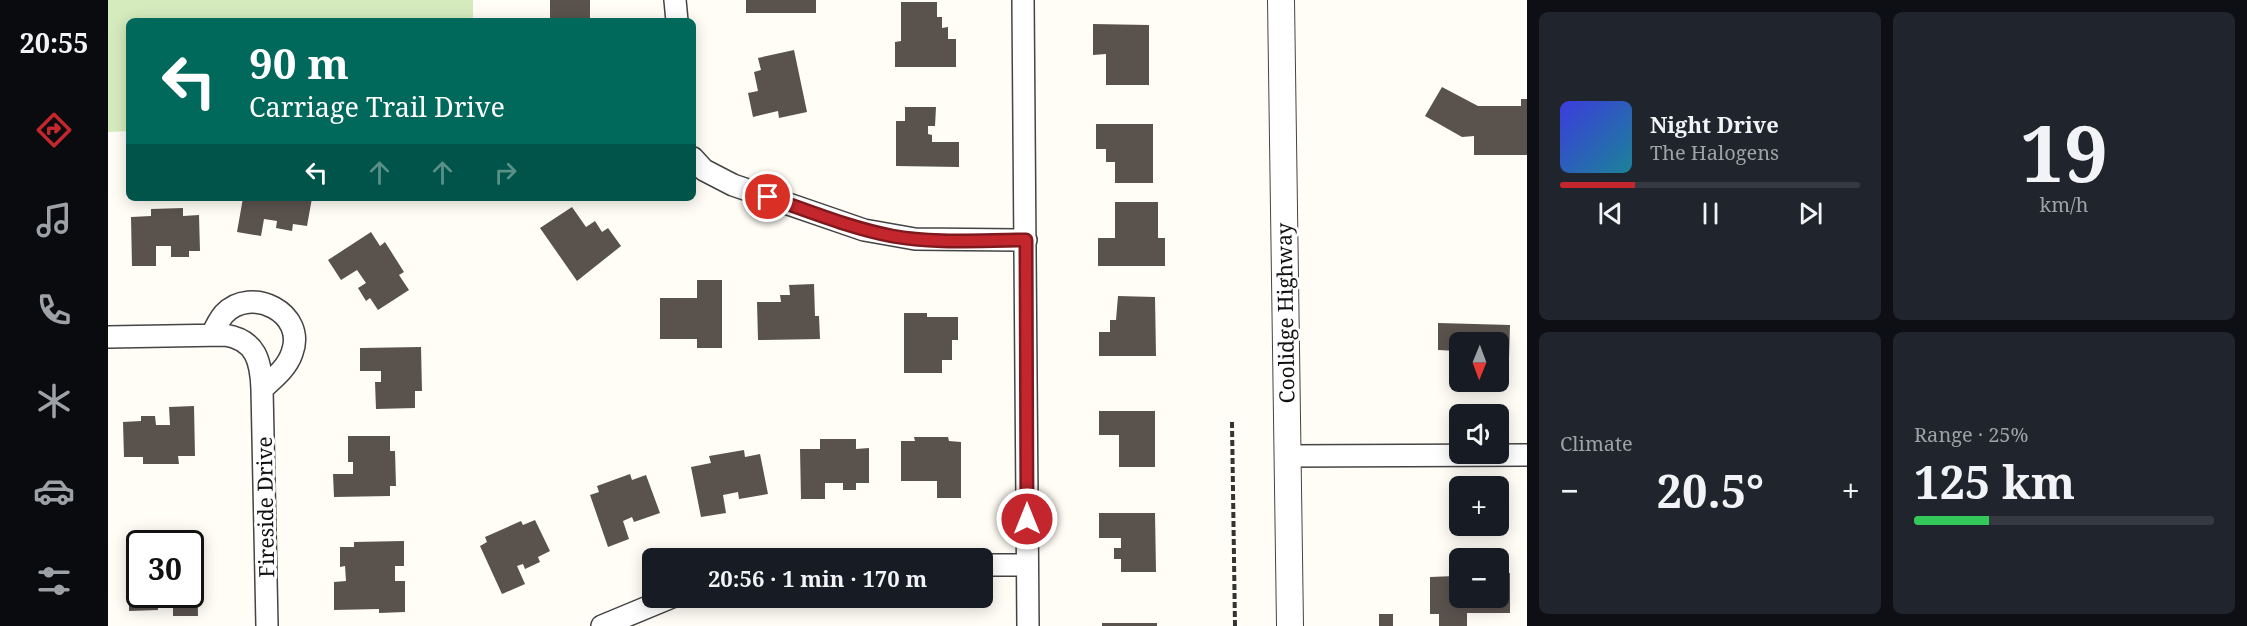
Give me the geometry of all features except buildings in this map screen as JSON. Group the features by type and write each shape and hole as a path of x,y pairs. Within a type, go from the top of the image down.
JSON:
{"street":[{"path":"675,0 676,18"},
{"path":"1023,0 1028,626"},
{"name":"Coolidge Highway","path":"1281,0 1290,626"},
{"path":"696,161 704,170 732,185 864,230 915,239 1026,240"},
{"path":"212,334 225,313 244,303 265,302 282,313 293,330 293,351 283,369 262,389"},
{"name":"Fireside Drive","path":"108,337 212,334 234,336 253,349 260,360 267,626"},
{"path":"1287,456 1527,455"},
{"path":"993,565 1027,565"},
{"path":"602,626 645,608"}],"path":[{"path":"1232,422 1235,626"}],"green space":[{"path":"108,0 473,0 473,18 126,18 126,131 108,132"}],"route":[{"path":"768,197 864,230 893,236 933,240 1026,240 1027,519"}]}
